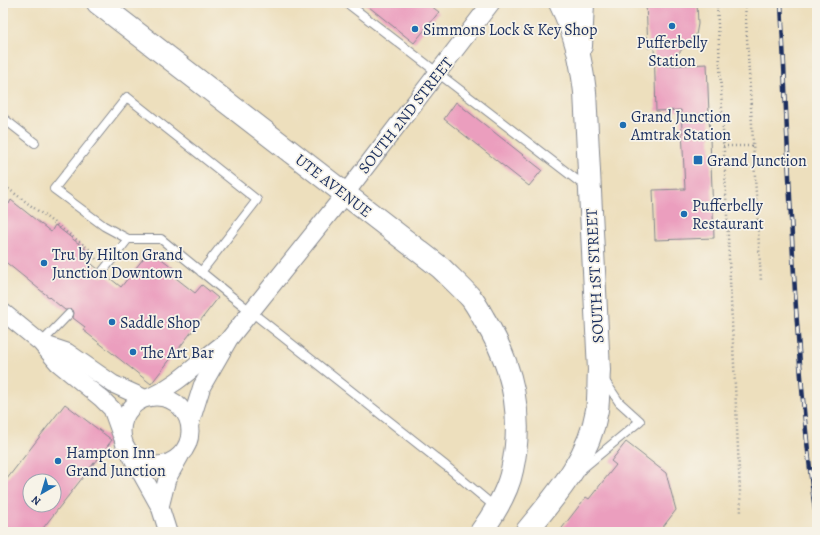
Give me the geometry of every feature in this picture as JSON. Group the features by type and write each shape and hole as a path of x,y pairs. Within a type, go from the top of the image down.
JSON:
{"highway":[{"name":"UTE AVENUE","path":"98,3 441,268 472,299 491,330 508,368 516,408 516,446 512,472 495,508"},
{"name":"SOUTH 1ST STREET","path":"526,532 563,486 578,463 590,437 597,410 599,370 585,92 580,58 571,26 560,3"},
{"path":"580,58 583,3"},
{"path":"481,532 495,508"}],"street":[{"name":"SOUTH 2ND STREET","path":"190,424 202,386 229,339 345,194 491,3"},
{"path":"3,312 41,344 58,363 90,387 112,409 129,452 160,507 168,532"},
{"name":"SOUTH 2ND STREET","path":"146,398 168,388 188,374 198,363 229,339"},
{"path":"41,344 67,352 113,384 146,398"},
{"path":"122,436 122,428 126,414 134,404 146,398 164,397 177,403 186,413 190,424 188,443 167,479 160,507"},
{"path":"129,452 141,462 155,465 169,463 180,456"}],"lane":[{"path":"348,3 590,190"},
{"path":"201,272 257,200 127,97 54,189 104,226 128,239 161,239 201,272 446,466 495,508"},
{"path":"3,118 35,143"},
{"path":"104,269 128,239"},
{"path":"41,344 69,314"},
{"path":"563,486 640,421 619,402 599,370"}],"path":[{"path":"716,3 741,513"},
{"path":"745,3 761,281"},
{"path":"724,146 753,146"},
{"path":"3,190 6,188 89,249 104,269"}],"building":[{"path":"364,3 427,3 439,12 414,43"},
{"name":"Grand Junction","path":"646,3 697,3 698,24 696,35 666,66 707,64 714,238 655,240 653,190 685,189 681,110 656,111 654,47 648,48"},
{"path":"456,102 542,170 529,186 444,119"},
{"path":"3,199 9,204 11,200 51,232 55,225 88,251 83,257 98,269 98,276 102,277 106,275 121,287 150,250 176,270 172,275 195,293 202,285 218,298 151,384 83,330 85,327 73,318 73,310 65,310 3,260"},
{"name":"Hampton Inn Grand Junction","path":"65,404 112,440 62,504 62,473 22,473 22,513 55,513 40,532 3,532 3,484"},
{"path":"626,442 666,473 676,510 659,532 559,532 586,497 589,499 616,465 611,461"}],"railway":[{"path":"781,3 797,329 809,459 817,524"}],"place":[{"name":"Pufferbelly Station","path":"672,26"},
{"name":"Simmons Lock & Key Shop","path":"415,29"},
{"name":"Grand Junction Amtrak Station","path":"623,125"},
{"name":"Grand Junction","path":"698,160"},
{"name":"Pufferbelly Restaurant","path":"684,214"},
{"name":"Tru by Hilton Grand Junction Downtown","path":"44,263"},
{"name":"Saddle Shop","path":"112,322"},
{"name":"The Art Bar","path":"133,352"},
{"name":"Hampton Inn Grand Junction","path":"58,461"}]}
